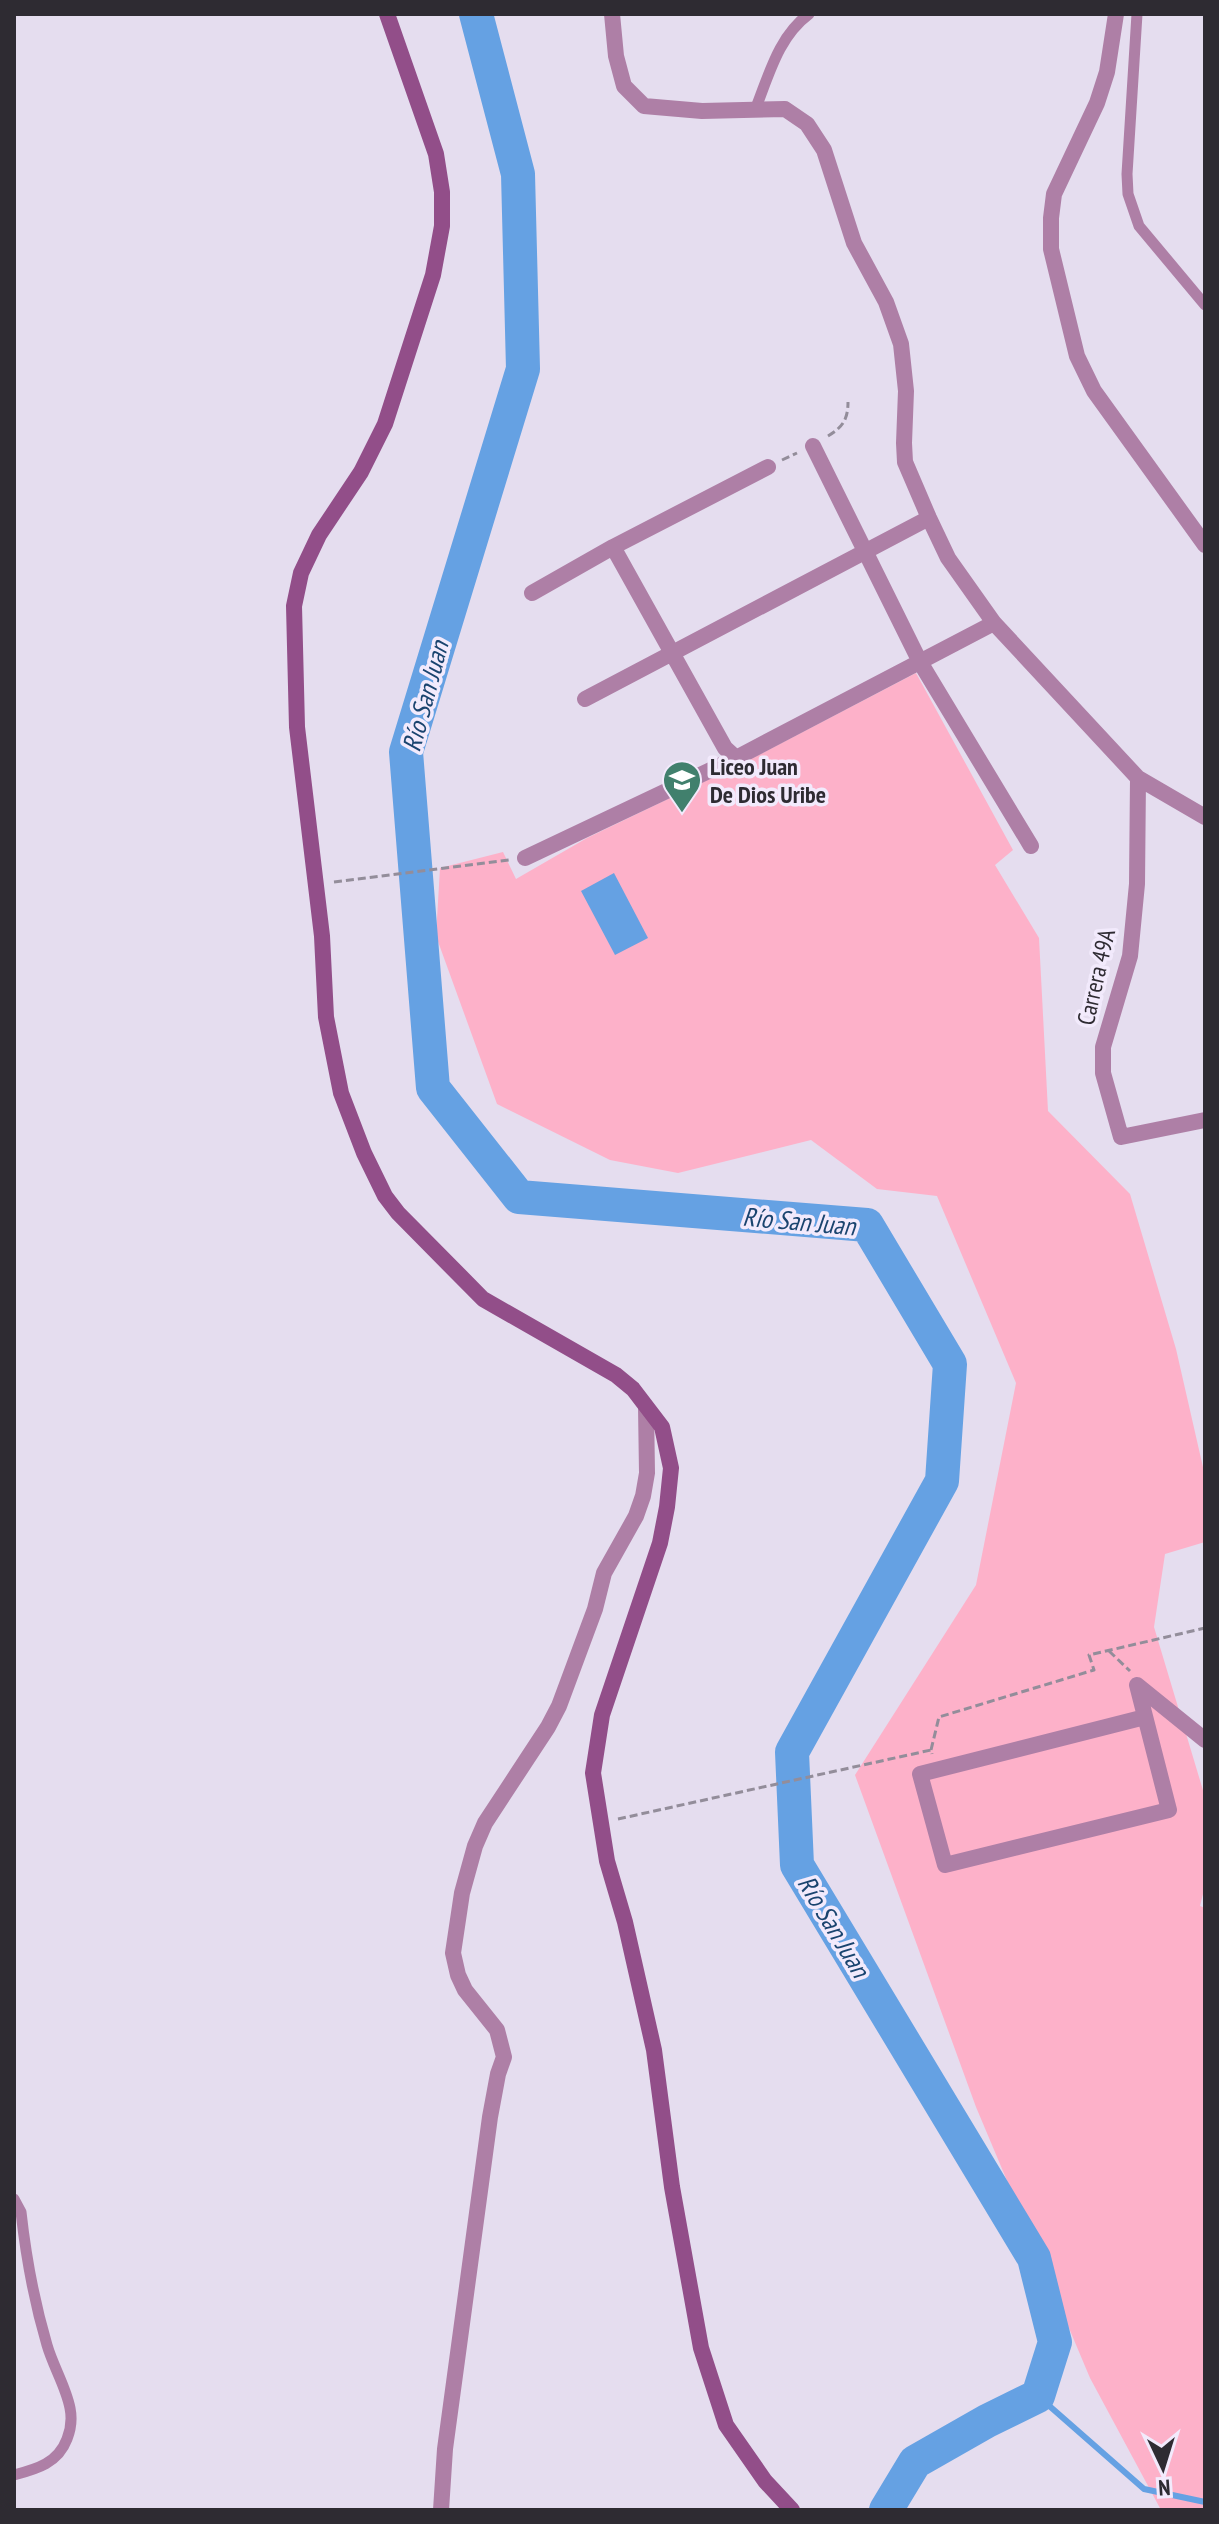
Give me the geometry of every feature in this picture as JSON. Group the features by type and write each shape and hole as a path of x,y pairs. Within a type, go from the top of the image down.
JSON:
{"main road":[{"path":"387,14 436,154 442,192 442,226 433,275 385,424 361,472 319,535 301,573 294,606 297,727 322,936 326,1017 341,1093 364,1153 385,1196 398,1213 483,1299 616,1375 633,1389 662,1427 671,1468 660,1543 602,1715 593,1773 607,1861 625,1922 654,2050 672,2187 701,2348 726,2425 765,2481 792,2510"}],"street":[{"path":"612,14 616,56 624,86 644,106 702,111 785,109 807,124 824,150 854,243 886,302 901,344 906,391 905,462 948,558 994,623 1138,778 1205,817"},
{"path":"1116,14 1107,72 1097,103 1054,194 1051,249 1077,356 1094,391 1205,545"},
{"path":"813,446 920,662 1031,846"},
{"path":"532,593 613,547 768,467"},
{"path":"585,699 929,518"},
{"path":"613,547 725,748 736,758"},
{"path":"525,858 736,758 994,623"},
{"name":"Carrera 49A","path":"1138,778 1137,884 1130,956 1103,1047 1103,1073 1121,1137 1205,1120"},
{"path":"441,2510 445,2449 490,2117 504,2057 497,2030 465,1990 458,1975 453,1953 462,1893 485,1823 559,1706 595,1609 604,1573 636,1516 647,1473 646,1407"},
{"path":"1137,1685 1169,1810 945,1865 920,1774 1145,1717"},
{"path":"1137,1685 1205,1740"}],"lane":[{"path":"755,110 786,36 809,14"},
{"path":"1137,14 1128,194 1139,226 1205,305"},
{"path":"14,2199 21,2212 38,2314 71,2418 68,2438 57,2455 41,2467 14,2475"}],"path":[{"path":"345,881 525,858"},
{"path":"938,1769 931,1750 939,1717 1094,1670 1089,1655 1205,1628"},
{"path":"1108,1650 1132,1673 1137,1685"},
{"path":"601,1823 931,1750"}],"shaded area":[{"path":"916,673 1013,850 995,865 1039,938 1048,1111 1130,1194 1176,1349 1205,1476 1205,1542 1165,1554 1154,1627 1205,1797 1205,1886 1200,1906 1205,1908 1205,2510 1161,2510 1090,2378 976,2107 855,1775 976,1585 1016,1383 937,1196 877,1189 811,1140 678,1173 610,1160 497,1104 436,936 440,868 503,852 516,879 587,838 747,761"}],"water":[{"path":"614,873 648,938 615,955 581,891"}],"waterway":[{"name":"Río San Juan","path":"476,14 518,174 523,369 406,752 433,1088 519,1197 867,1225 950,1364 942,1481 792,1752 797,1865 1034,2258 1055,2342 1038,2396 915,2462 886,2510"},
{"path":"1038,2396 1144,2489 1205,2502"}],"place":[{"name":"Liceo Juan De Dios Uribe","path":"682,814"}]}
